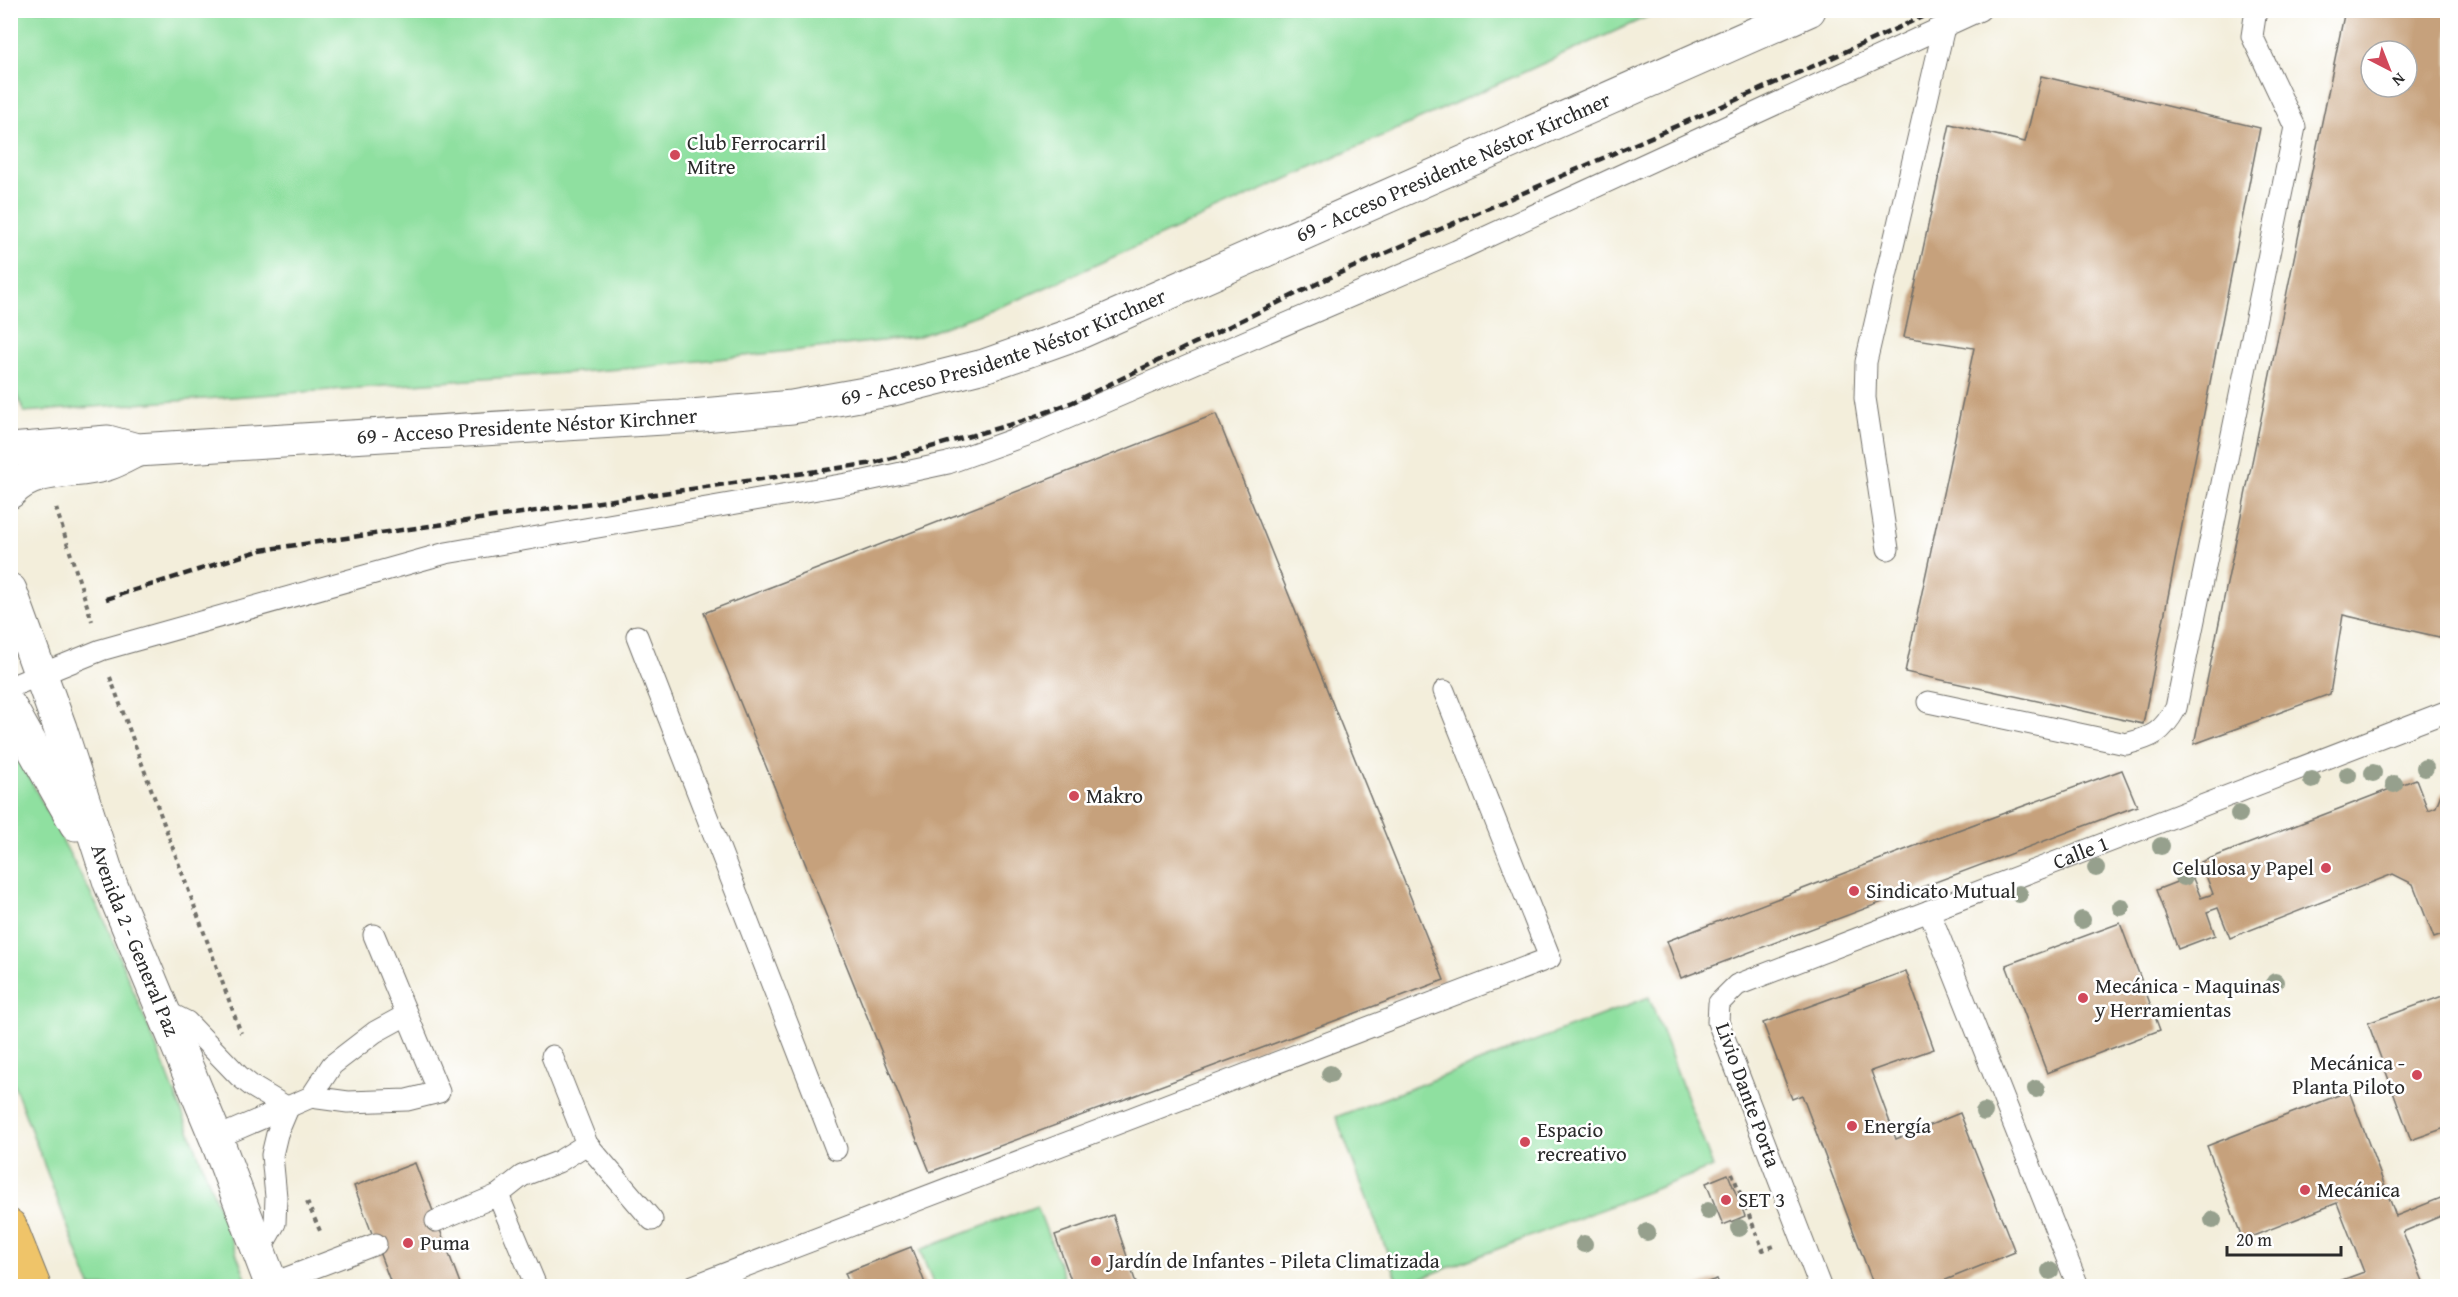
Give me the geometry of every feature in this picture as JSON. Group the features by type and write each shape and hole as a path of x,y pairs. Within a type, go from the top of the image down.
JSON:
{"highway":[{"path":"10,1226 34,1287"}],"street":[{"name":"69 - Acceso Presidente Néstor Kirchner","path":"10,450 108,442 137,450 680,417 792,407 893,389 973,369 1080,332 1809,10"},
{"name":"69 - Acceso Presidente Néstor Kirchner","path":"10,492 27,479 45,473 106,465 137,450"},
{"name":"Avenida 2 - General Paz","path":"10,590 41,675 110,883 216,1138 271,1285"},
{"path":"10,707 110,883"}],"lane":[{"path":"10,687 101,650 446,553 864,481 948,463 1037,431 1456,251 1980,10"},
{"path":"1928,702 2126,744 2152,737 2168,724 2176,708 2295,127 2252,36 2256,10"},
{"path":"1888,549 1865,398 1866,362 1944,27"},
{"path":"637,636 836,1149"},
{"path":"693,1287 1550,958 1444,692"},
{"name":"Calle 1","path":"1719,1003 1737,985 2448,711"},
{"path":"1929,911 2078,1287"},
{"path":"311,1097 348,1102 407,1100 439,1092 374,935"},
{"name":"Livio Dante Porta","path":"1719,1003 1718,1022 1820,1287"},
{"path":"165,1011 187,1022 253,1088 288,1108"},
{"path":"216,1138 311,1097 332,1065 375,1032 406,1015"},
{"path":"552,1056 587,1144 652,1220"},
{"path":"258,1253 275,1223 276,1197 272,1155 277,1134 288,1108"},
{"path":"436,1221 498,1195 522,1176 558,1162 587,1144"},
{"path":"498,1195 536,1287"},
{"path":"271,1285 376,1244"}],"path":[{"path":"45,473 101,650 243,1038"},
{"path":"1732,1173 1763,1250 1800,1234"},
{"path":"305,1197 333,1261"}],"green space":[{"name":"Club Ferrocarril Mitre","path":"11,10 1660,11 1020,299 917,337 635,368 24,412 10,377"},
{"path":"10,741 104,919 167,1073 249,1286 90,1286 11,1077"},
{"name":"Espacio recreativo","path":"1649,997 1713,1167 1400,1286 1336,1117"},
{"path":"1037,1206 1064,1277 1040,1286 934,1286 920,1250"}],"building":[{"path":"2345,10 2448,10 2448,639 2343,615 2330,694 2194,744"},
{"path":"2041,76 2260,128 2143,724 1905,672 1974,348 1904,337 1950,124 2025,142"},
{"name":"Makro","path":"1216,414 1444,980 930,1172 704,613"},
{"name":"Sindicato Mutual","path":"2122,770 2137,806 1681,978 1667,941"},
{"name":"Celulosa y Papel","path":"2416,779 2428,810 2436,807 2441,794 2448,790 2448,933 2434,938 2413,884 2393,874 2230,938 2218,908 2207,912 2215,935 2178,949 2156,890 2192,876 2201,898 2213,894 2201,862"},
{"name":"Mecánica - Maquinas y Herramientas","path":"2120,923 2160,1030 2047,1073 2006,965"},
{"name":"Energía","path":"1906,971 1934,1049 1871,1071 1896,1139 1960,1113 2015,1252 1931,1286 1874,1286 1802,1095 1792,1099 1763,1023"},
{"name":"Mecánica - Planta Piloto","path":"2448,994 2448,1127 2411,1140 2368,1023"},
{"name":"Mecánica","path":"2349,1091 2396,1216 2448,1195 2448,1213 2403,1232 2425,1286 2326,1286 2364,1272 2337,1203 2243,1240 2207,1146"},
{"path":"415,1163 461,1286 392,1286 354,1186"},
{"name":"SET 3","path":"1728,1174 1745,1216 1723,1225 1706,1183"},
{"name":"Jardín de Infantes - Pileta Climatizada","path":"1113,1215 1137,1286 1073,1286 1055,1235"},
{"path":"911,1247 926,1286 850,1286 845,1273"},
{"path":"1717,1279 1720,1286 1696,1286"}],"railway":[{"path":"106,599 261,550 874,463 1023,421 1073,402 1333,276 1937,10"}],"place":[{"name":"Club Ferrocarril Mitre","path":"675,155"},
{"name":"Makro","path":"1074,796"},
{"name":"Celulosa y Papel","path":"2326,868"},
{"name":"Sindicato Mutual","path":"1854,891"},
{"name":"Mecánica - Maquinas y Herramientas","path":"2083,998"},
{"name":"Mecánica - Planta Piloto","path":"2417,1075"},
{"name":"Energía","path":"1852,1126"},
{"name":"Espacio recreativo","path":"1525,1142"},
{"name":"Mecánica","path":"2305,1190"},
{"name":"SET 3","path":"1726,1200"},
{"name":"Puma","path":"408,1243"},
{"name":"Jardín de Infantes - Pileta Climatizada","path":"1096,1261"}]}
